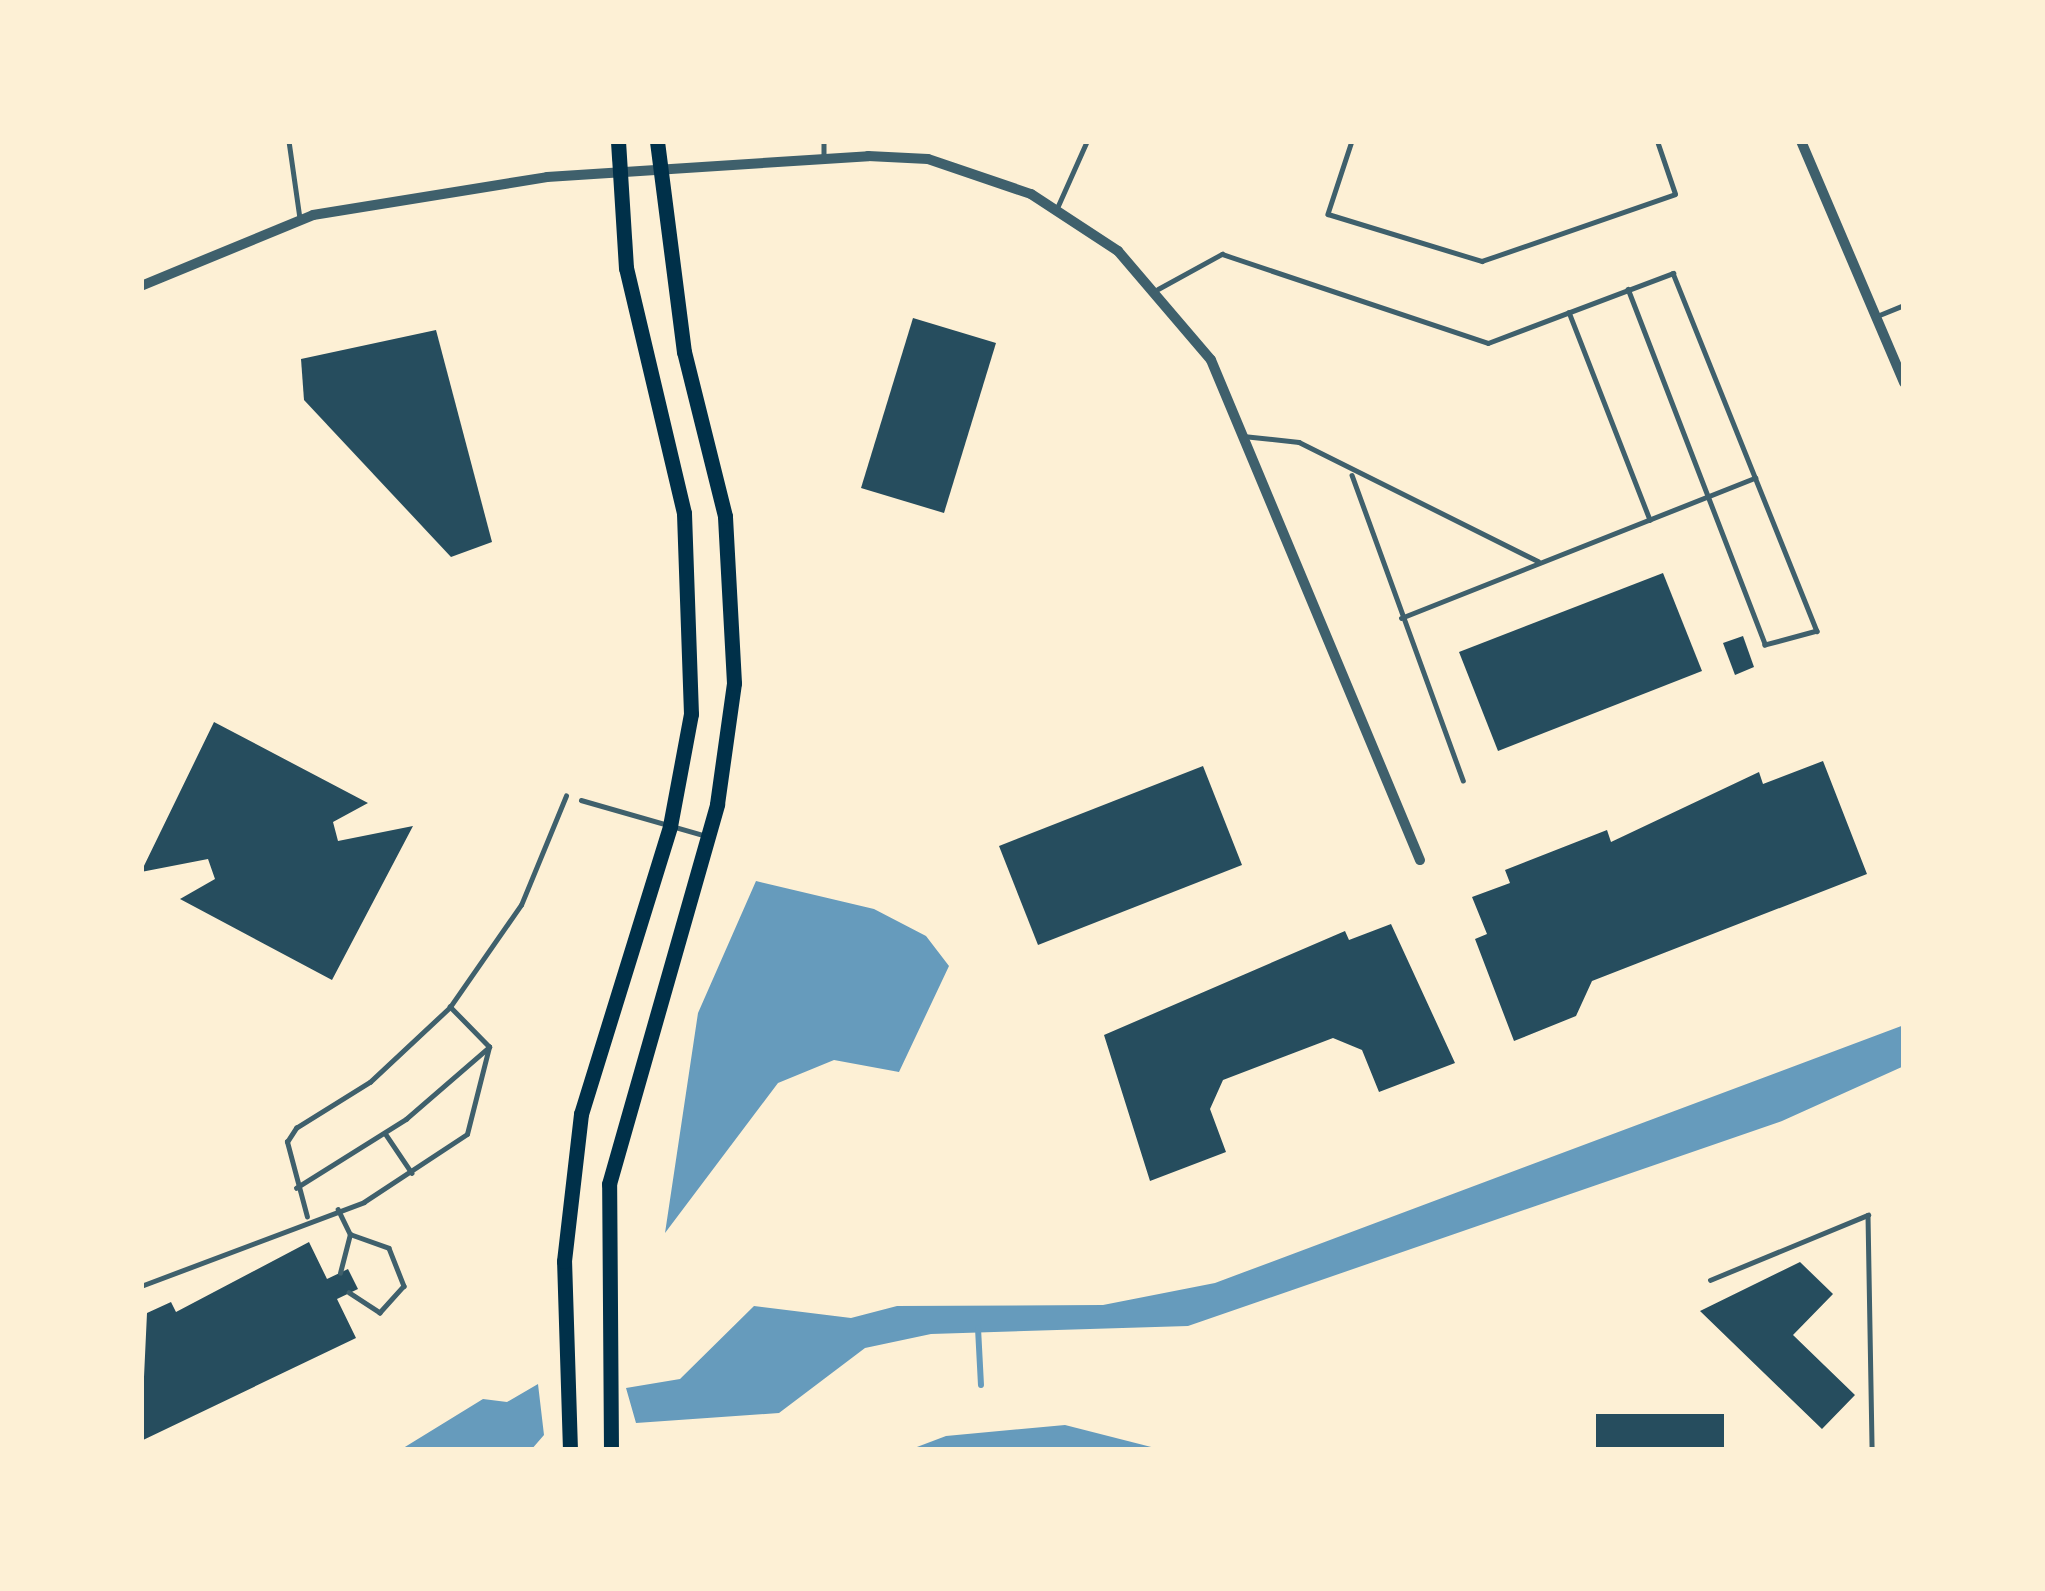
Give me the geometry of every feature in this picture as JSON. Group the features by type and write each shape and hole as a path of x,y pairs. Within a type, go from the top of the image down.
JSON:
{"main road":[{"path":"570,1447 564,1261 581,1114 670,826 691,714 690,570 626,268 618,141"},
{"path":"610,1446 603,1371 609,1184 708,837 732,725 731,574 657,141"}],"street":[{"path":"1801,141 1872,318 1904,383"},
{"path":"141,286 300,219 618,171 928,158 1058,206 1158,289 1211,360 1420,860"}],"lane":[{"path":"289,141 300,219"},
{"path":"824,141 824,160"},
{"path":"1058,206 1087,141"},
{"path":"1352,141 1328,214 1481,262 1675,194 1657,141"},
{"path":"1158,289 1222,254 1488,343 1569,313 1628,290 1673,273 1817,631 1765,645 1628,290"},
{"path":"1872,318 1904,305"},
{"path":"1569,313 1650,520"},
{"path":"1243,436 1299,442 1352,475 1542,562"},
{"path":"1352,475 1463,780"},
{"path":"1401,618 1755,478"},
{"path":"308,1217 296,1188 287,1142 296,1128 370,1082 450,1007 521,905 566,796"},
{"path":"581,800 708,837"},
{"path":"450,1007 489,1047"},
{"path":"296,1188 385,1133 489,1047"},
{"path":"141,1286 338,1209 413,1174 476,1120 489,1047"},
{"path":"385,1133 413,1174"},
{"path":"338,1209 350,1234 340,1273"},
{"path":"1710,1280 1868,1215 1872,1450"},
{"path":"349,1293 380,1313 404,1286 389,1248 350,1234"}],"water":[{"path":"756,881 874,909 926,936 949,966 899,1072 834,1060 778,1083 665,1233 698,1013"},
{"path":"1904,1025 1904,1066 1782,1121 1188,1326 931,1334 865,1348 779,1413 636,1423 626,1388 680,1379 754,1306 851,1318 897,1306 1103,1305 1215,1283"},
{"path":"538,1384 544,1435 531,1450 400,1450 483,1399 507,1402"},
{"path":"1065,1425 1163,1450 909,1450 946,1436"}],"building":[{"path":"913,318 996,343 944,513 861,488"},
{"path":"436,330 492,542 451,557 304,400 301,359"},
{"path":"1663,573 1702,671 1498,751 1459,652"},
{"path":"1743,636 1754,667 1735,675 1723,643"},
{"path":"214,722 368,803 333,822 338,841 413,826 332,980 180,899 215,879 208,859 141,872"},
{"path":"1823,761 1867,874 1592,981 1576,1016 1514,1041 1475,939 1487,934 1472,897 1510,883 1505,870 1607,830 1611,842 1759,772 1763,784"},
{"path":"1203,766 1242,865 1038,945 999,846"},
{"path":"1391,924 1455,1063 1379,1092 1362,1050 1333,1038 1223,1080 1210,1109 1226,1152 1150,1181 1104,1035 1345,931 1349,940"},
{"path":"309,1242 327,1279 348,1269 358,1289 337,1299 356,1338 141,1441 147,1313 171,1302 176,1312"},
{"path":"1800,1262 1833,1294 1793,1335 1855,1395 1822,1429 1700,1311"},
{"path":"1596,1414 1724,1414 1724,1450 1596,1450"}],"waterway":[{"path":"978,1328 981,1385"}]}
